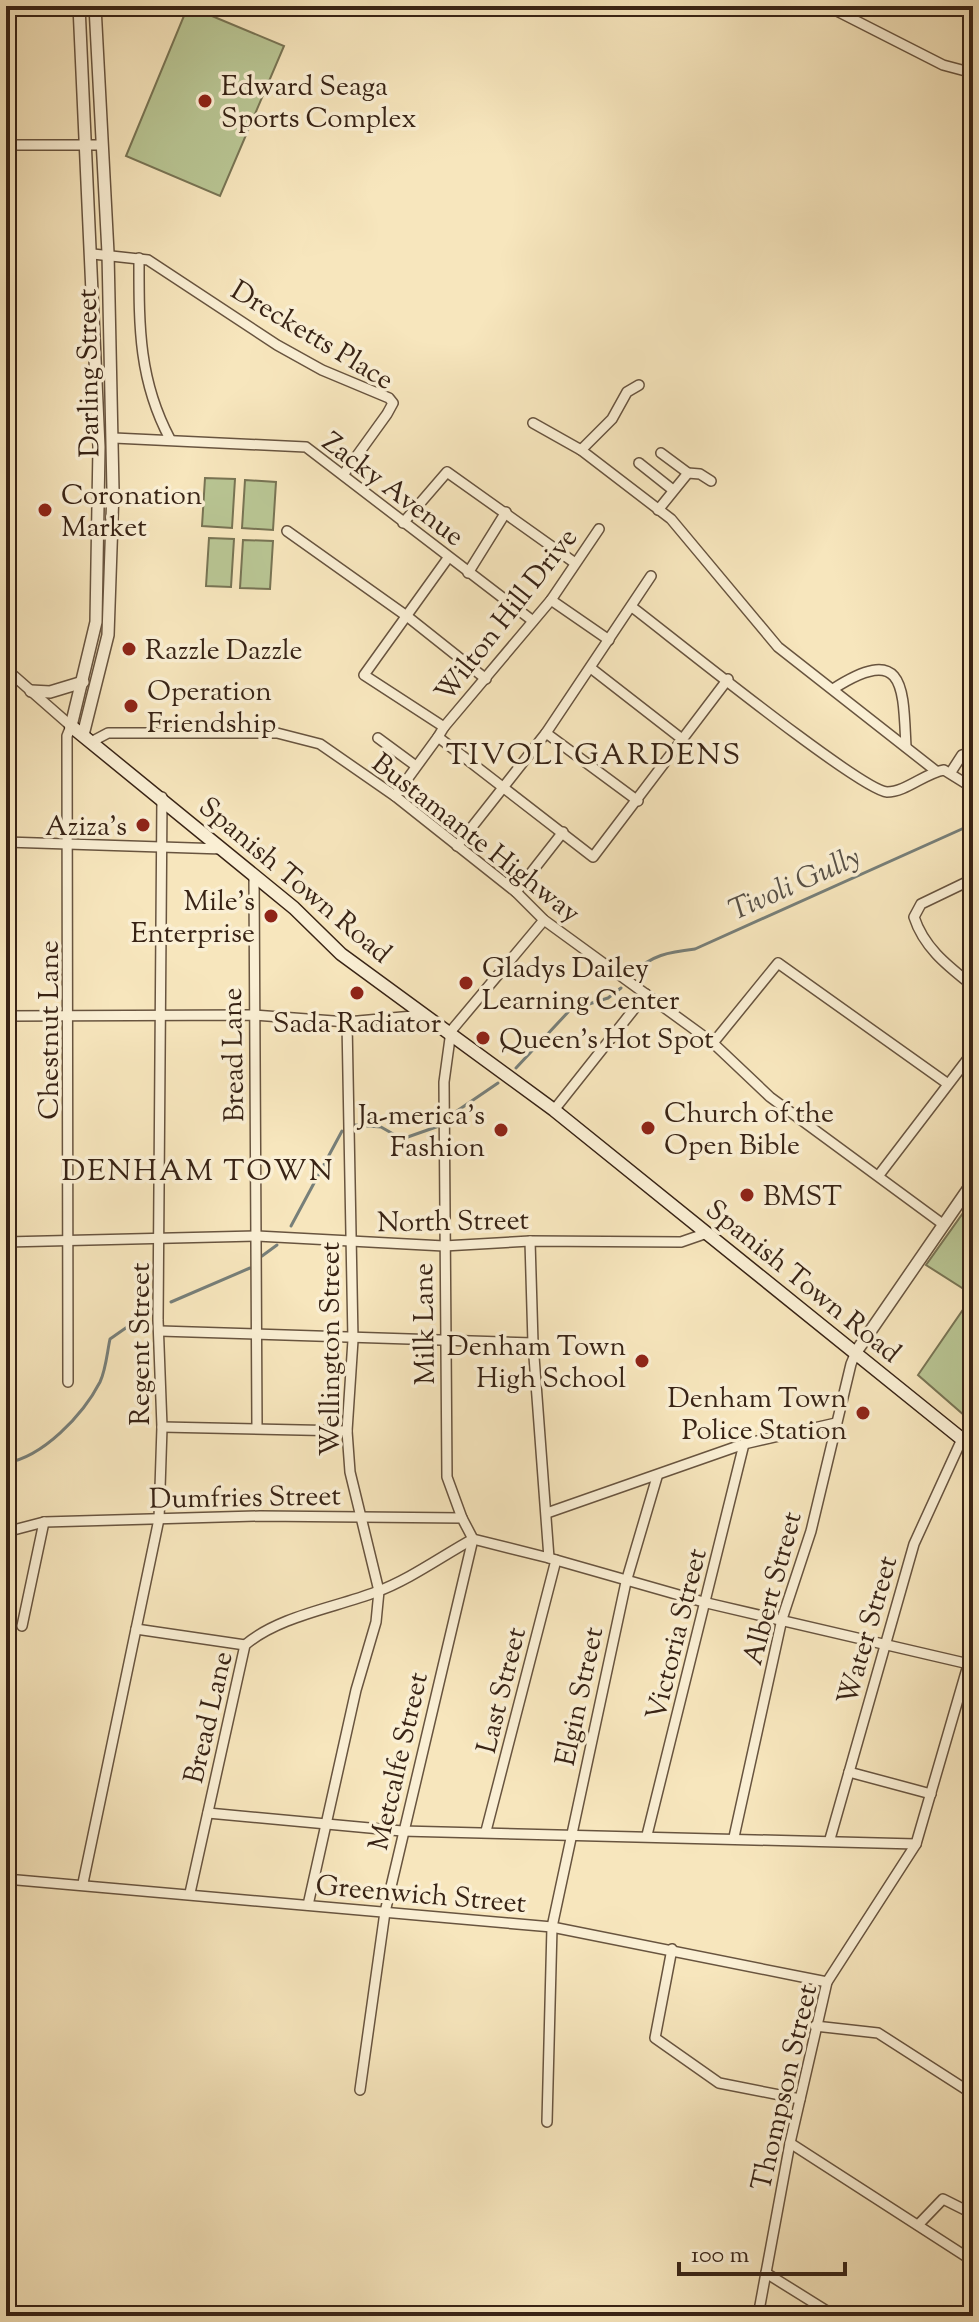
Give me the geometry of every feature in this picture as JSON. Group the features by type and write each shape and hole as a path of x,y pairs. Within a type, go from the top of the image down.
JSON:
{"main road":[{"name":"Spanish Town Road","path":"71,726 162,797 294,908 341,954 451,1031 554,1110 973,1448"}],"street":[{"name":"Darling Street","path":"71,726 97,610 99,425 79,6"},
{"name":"Darling Street","path":"87,739 110,610 114,438 95,6"},
{"path":"828,7 943,65 973,73"},
{"path":"6,145 102,145"},
{"name":"Drecketts Place","path":"93,254 139,258 192,286 277,345 322,370 389,398 393,403 387,414 343,475"},
{"path":"139,258 139,334 150,399 170,439"},
{"path":"581,450 612,419 627,392 639,385"},
{"path":"533,423 581,450 658,510 690,538 778,647 936,771"},
{"name":"Zacky Avenue","path":"114,438 297,444 343,475 533,621"},
{"path":"661,453 688,473 700,474 711,481"},
{"path":"639,463 673,490"},
{"path":"403,523 447,472 575,563"},
{"path":"658,510 688,473"},
{"path":"468,573 506,512"},
{"name":"Wilton Hill Drive","path":"395,796 444,727 551,600 599,529"},
{"path":"287,531 408,617 486,679"},
{"path":"444,727 364,675 448,558"},
{"path":"457,846 592,669 651,576"},
{"path":"551,600 609,640"},
{"path":"632,607 825,755 883,792 893,791 936,771 951,772 973,788"},
{"name":"Spanish Town Road","path":"6,669 71,726"},
{"path":"592,669 682,739"},
{"path":"833,689 863,672 880,671 896,676 903,686 906,747"},
{"path":"438,737 593,857 728,679"},
{"path":"31,691 50,692 83,682"},
{"name":"Chestnut Lane","path":"68,1382 70,843 67,736 71,726"},
{"name":"Bustamante Highway","path":"87,739 108,733 277,733 320,744 395,796 516,892 544,920 713,1043 770,1097 944,1225"},
{"path":"546,733 638,801"},
{"path":"378,738 416,766"},
{"path":"951,772 962,755 973,753"},
{"name":"Regent Street","path":"83,1883 159,1519 162,1427 162,797"},
{"path":"516,892 563,832"},
{"path":"6,842 162,844 223,849"},
{"name":"Bread Lane","path":"254,875 257,1427"},
{"path":"973,879 921,904 914,917 920,935 943,961 973,986"},
{"path":"451,1031 544,920"},
{"path":"713,1043 778,963 948,1084"},
{"path":"554,1110 646,994"},
{"path":"6,1016 253,1015 347,1022 428,1015"},
{"name":"Wellington Street","path":"308,1905 376,1622 379,1591 350,1472 347,1431 353,1340 347,1022"},
{"name":"Milk Lane","path":"451,1031 444,1082 447,1477 462,1518"},
{"path":"879,1175 973,1052"},
{"path":"856,1352 973,1182"},
{"name":"North Street","path":"6,1242 161,1241 257,1236 444,1246 530,1241 681,1242 707,1233"},
{"path":"530,1241 533,1343 547,1513 744,1444 836,1423"},
{"path":"160,1331 258,1333 353,1340 533,1343"},
{"name":"Albert Street","path":"734,1837 782,1619 811,1531 856,1352"},
{"path":"162,1427 347,1431"},
{"name":"Water Street","path":"830,1839 914,1544 962,1439"},
{"name":"Victoria Street","path":"647,1835 744,1444"},
{"name":"Elgin Street","path":"547,2122 552,1927 626,1582 657,1477"},
{"name":"Last Street","path":"486,1831 552,1559 547,1513"},
{"path":"462,1518 473,1539 707,1603 969,1664"},
{"name":"Dumfries Street","path":"6,1532 44,1522 462,1518"},
{"path":"22,1626 44,1522"},
{"name":"Bread Lane","path":"190,1893 245,1645 256,1636 301,1617 379,1591 473,1539"},
{"name":"Metcalfe Street","path":"360,2090 385,1912 473,1539"},
{"path":"136,1629 245,1645"},
{"name":"Thompson Street","path":"758,2316 790,2143 827,1982 916,1844 973,1648"},
{"path":"849,1772 931,1794"},
{"path":"208,1813 402,1831 486,1831 569,1837 647,1835 830,1839 916,1844"},
{"name":"Greenwich Street","path":"6,1879 83,1883 552,1927 827,1982"},
{"path":"672,1949 655,2038 719,2083 800,2099"},
{"path":"815,2026 878,2033 901,2044 973,2094"},
{"path":"790,2143 973,2261"},
{"path":"918,2225 943,2199 973,2214"},
{"path":"766,2273 835,2316"}],"green space":[{"name":"Edward Seaga Sports Complex","path":"188,6 284,46 220,196 126,156"},
{"path":"205,478 235,479 232,528 202,526"},
{"path":"245,480 276,482 273,530 242,528"},
{"path":"209,538 234,539 231,587 206,586"},
{"path":"243,540 273,541 270,589 240,588"},
{"path":"973,1199 973,1295 926,1265"},
{"path":"973,1295 973,1423 918,1375"}],"waterway":[{"name":"Tivoli Gully","path":"632,974 653,959 695,949 973,824"},
{"name":"Tivoli Gully","path":"516,1068 570,1010 608,998 621,988"},
{"name":"Tivoli Gully","path":"454,1113 498,1083"},
{"name":"Tivoli Gully","path":"355,1125 381,1127 402,1139 439,1126"},
{"name":"Tivoli Gully","path":"291,1226 342,1131"},
{"name":"Tivoli Gully","path":"262,1256 277,1245"},
{"name":"Tivoli Gully","path":"171,1302 250,1268"},
{"name":"Tivoli Gully","path":"6,1463 34,1452 73,1421 100,1382 110,1339 150,1311"}],"place":[{"name":"Edward Seaga Sports Complex","path":"205,101"},
{"name":"Coronation Market","path":"45,510"},
{"name":"Razzle Dazzle","path":"129,649"},
{"name":"Operation Friendship","path":"131,706"},
{"name":"Aziza's","path":"143,825"},
{"name":"Mile's Enterprise","path":"271,916"},
{"name":"Gladys Dailey Learning Center","path":"466,983"},
{"name":"Sada Radiator","path":"357,993"},
{"name":"Queen's Hot Spot","path":"483,1038"},
{"name":"Church of the Open Bible","path":"648,1128"},
{"name":"Ja-merica's Fashion","path":"501,1130"},
{"name":"BMST","path":"747,1195"},
{"name":"Denham Town High School","path":"642,1361"},
{"name":"Denham Town Police Station","path":"863,1413"}],"district":[{"name":"TIVOLI GARDENS","path":"594,754"},
{"name":"DENHAM TOWN","path":"198,1170"}]}
